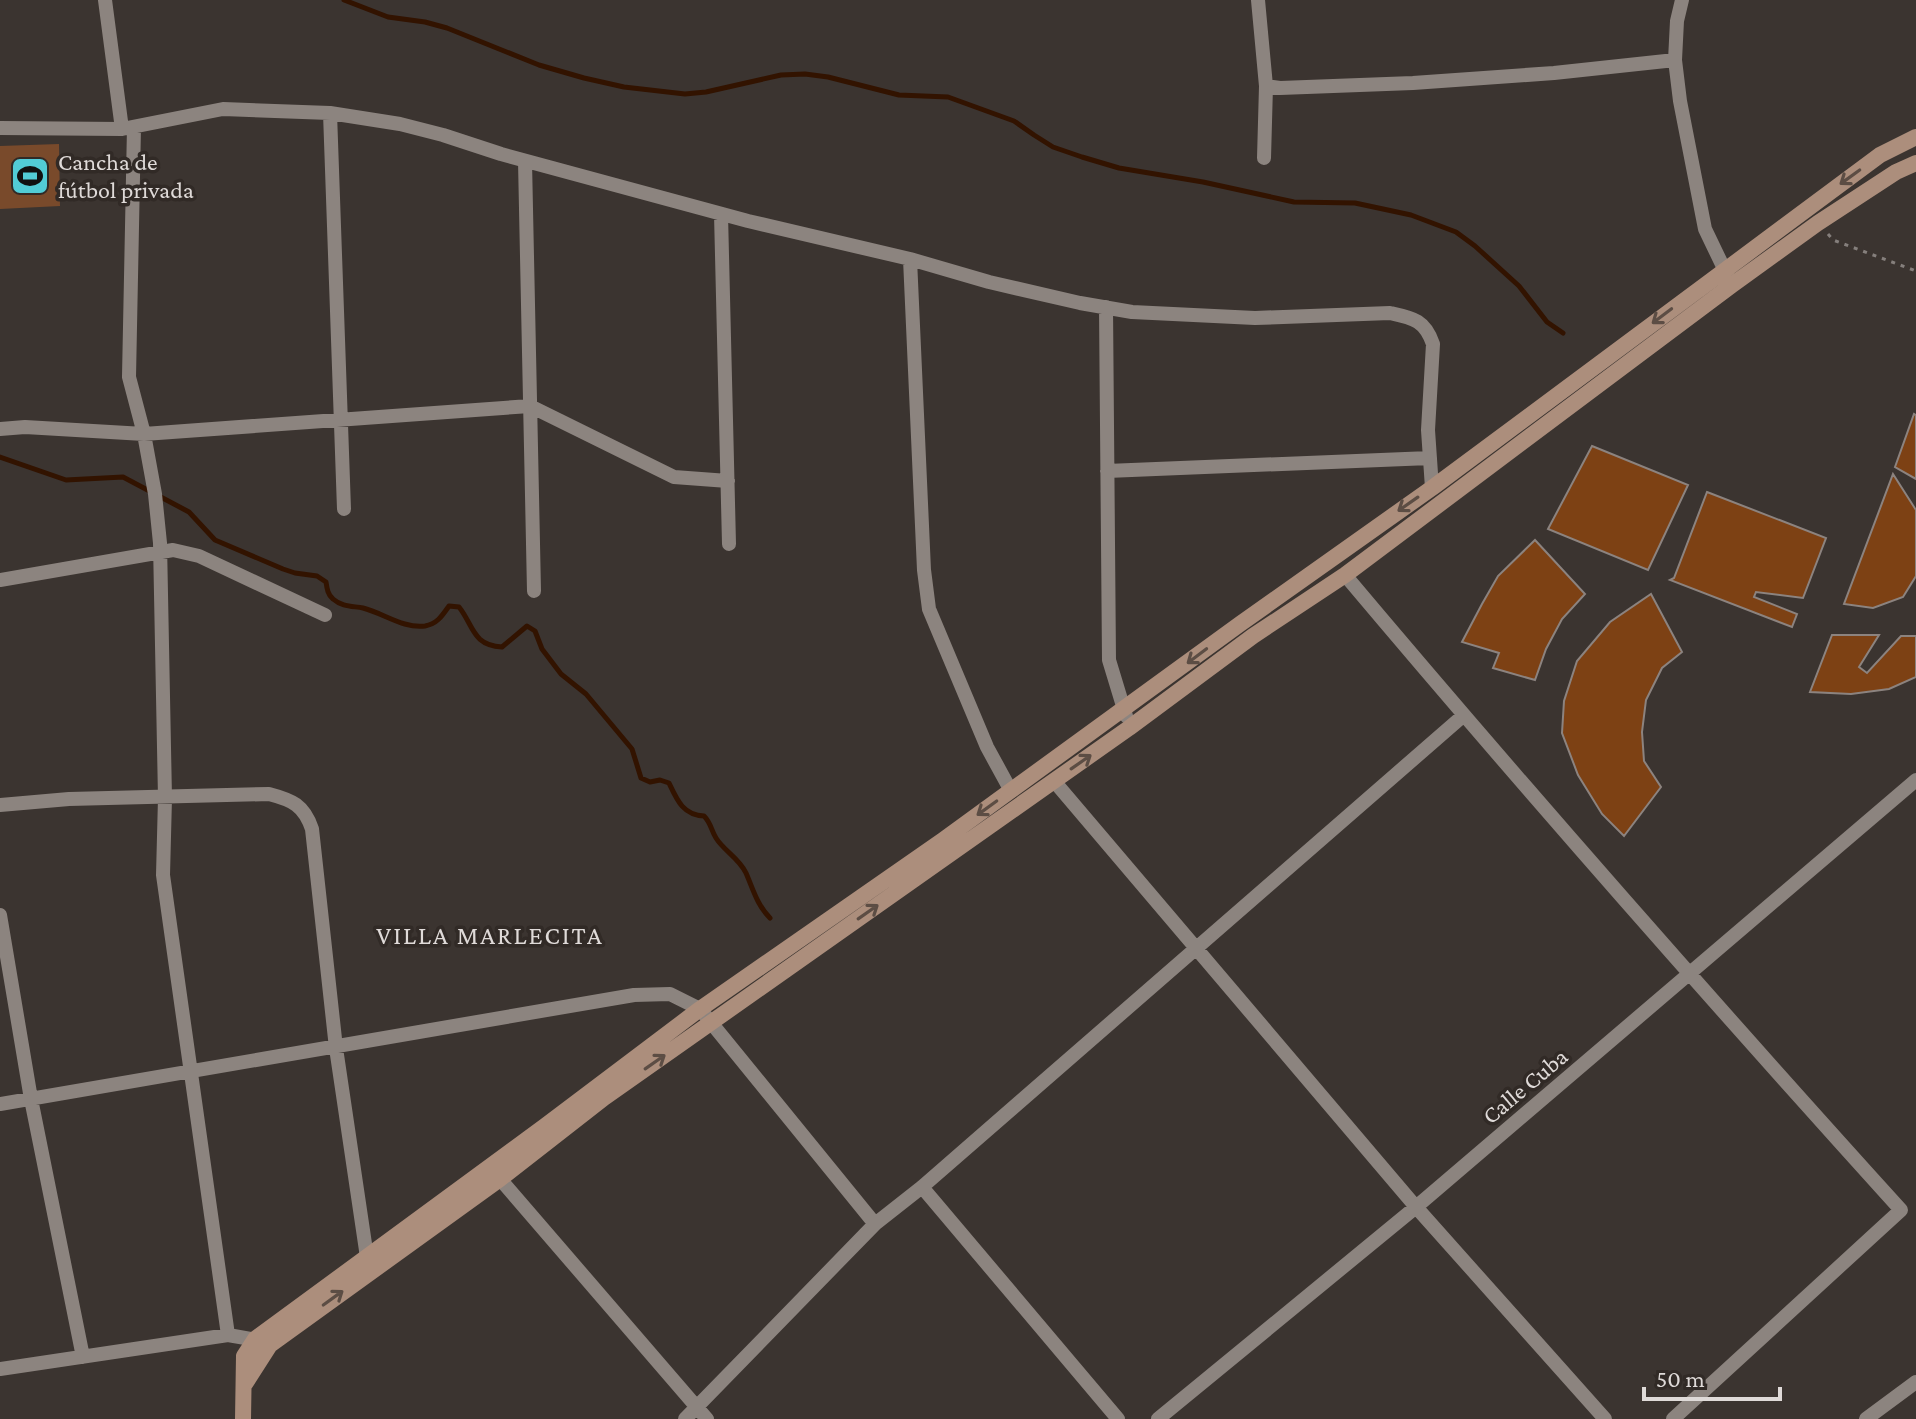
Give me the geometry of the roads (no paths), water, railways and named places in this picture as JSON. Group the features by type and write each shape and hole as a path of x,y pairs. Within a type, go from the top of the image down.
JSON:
{"street":[{"path":"105,0 128,128 129,377 155,494 160,552 165,798 163,875 228,1335"},
{"path":"1258,0 1266,86 1264,158"},
{"path":"1682,0 1677,21 1675,60 1680,101 1705,229 1732,285"},
{"path":"1266,86 1413,83 1675,60"},
{"path":"0,128 128,128 223,109 330,113 400,124 721,214 910,259 989,282 1132,312 1255,318 1390,313 1411,318 1429,332 1433,344 1428,430 1432,488"},
{"path":"330,113 344,509"},
{"path":"243,1419 245,1382 262,1342 700,1009 1011,791 1432,488 1880,155 1916,137"},
{"path":"525,161 534,591"},
{"path":"368,1264 500,1179 604,1098 1129,728 1253,636 1345,575 1818,223 1896,172 1916,163"},
{"path":"721,214 729,544"},
{"path":"910,259 924,570 929,609 987,747 1011,791"},
{"path":"1106,307 1109,660 1129,728"},
{"path":"0,429 25,427 144,434 530,406 674,477 728,481"},
{"path":"1107,471 1430,458"},
{"path":"0,580 173,550 199,556 325,615"},
{"path":"1345,575 1689,975 1908,1209 1673,1419"},
{"path":"685,1419 702,1413 875,1224 922,1187 1464,715"},
{"name":"Calle Cuba","path":"1158,1419 1416,1207 1916,780"},
{"path":"1054,781 1416,1207 1605,1419"},
{"path":"1,804 69,799 269,794 287,799 307,815 312,829 336,1048 368,1264"},
{"path":"0,915 31,1099 83,1357"},
{"path":"0,1104 634,995 670,994 700,1009 712,1022 875,1224"},
{"path":"500,1179 702,1413"},
{"path":"922,1187 1118,1419"},
{"path":"0,1369 228,1335 262,1342"},
{"path":"1866,1419 1916,1382"}],"waterway":[{"path":"344,0 388,17 447,28 539,65 624,87 685,94 781,75 828,77 899,95 948,97 1014,121 1053,147 1119,168 1294,202 1355,203 1411,215 1456,232 1475,246 1519,286 1547,322 1563,333"},
{"path":"0,457 66,480 123,477 189,512 215,540 283,569 317,576 326,582 331,597 344,605 417,626 436,621 449,606 459,607 479,638 485,643 502,647 527,626 535,631 542,649 561,674 586,694 632,749 641,778 669,783 686,810 704,816 719,843 743,868 770,918"}],"place":[{"name":"Cancha de fútbol privada","path":"30,176"}],"district":[{"name":"VILLA MARLECITA","path":"490,935"}]}
